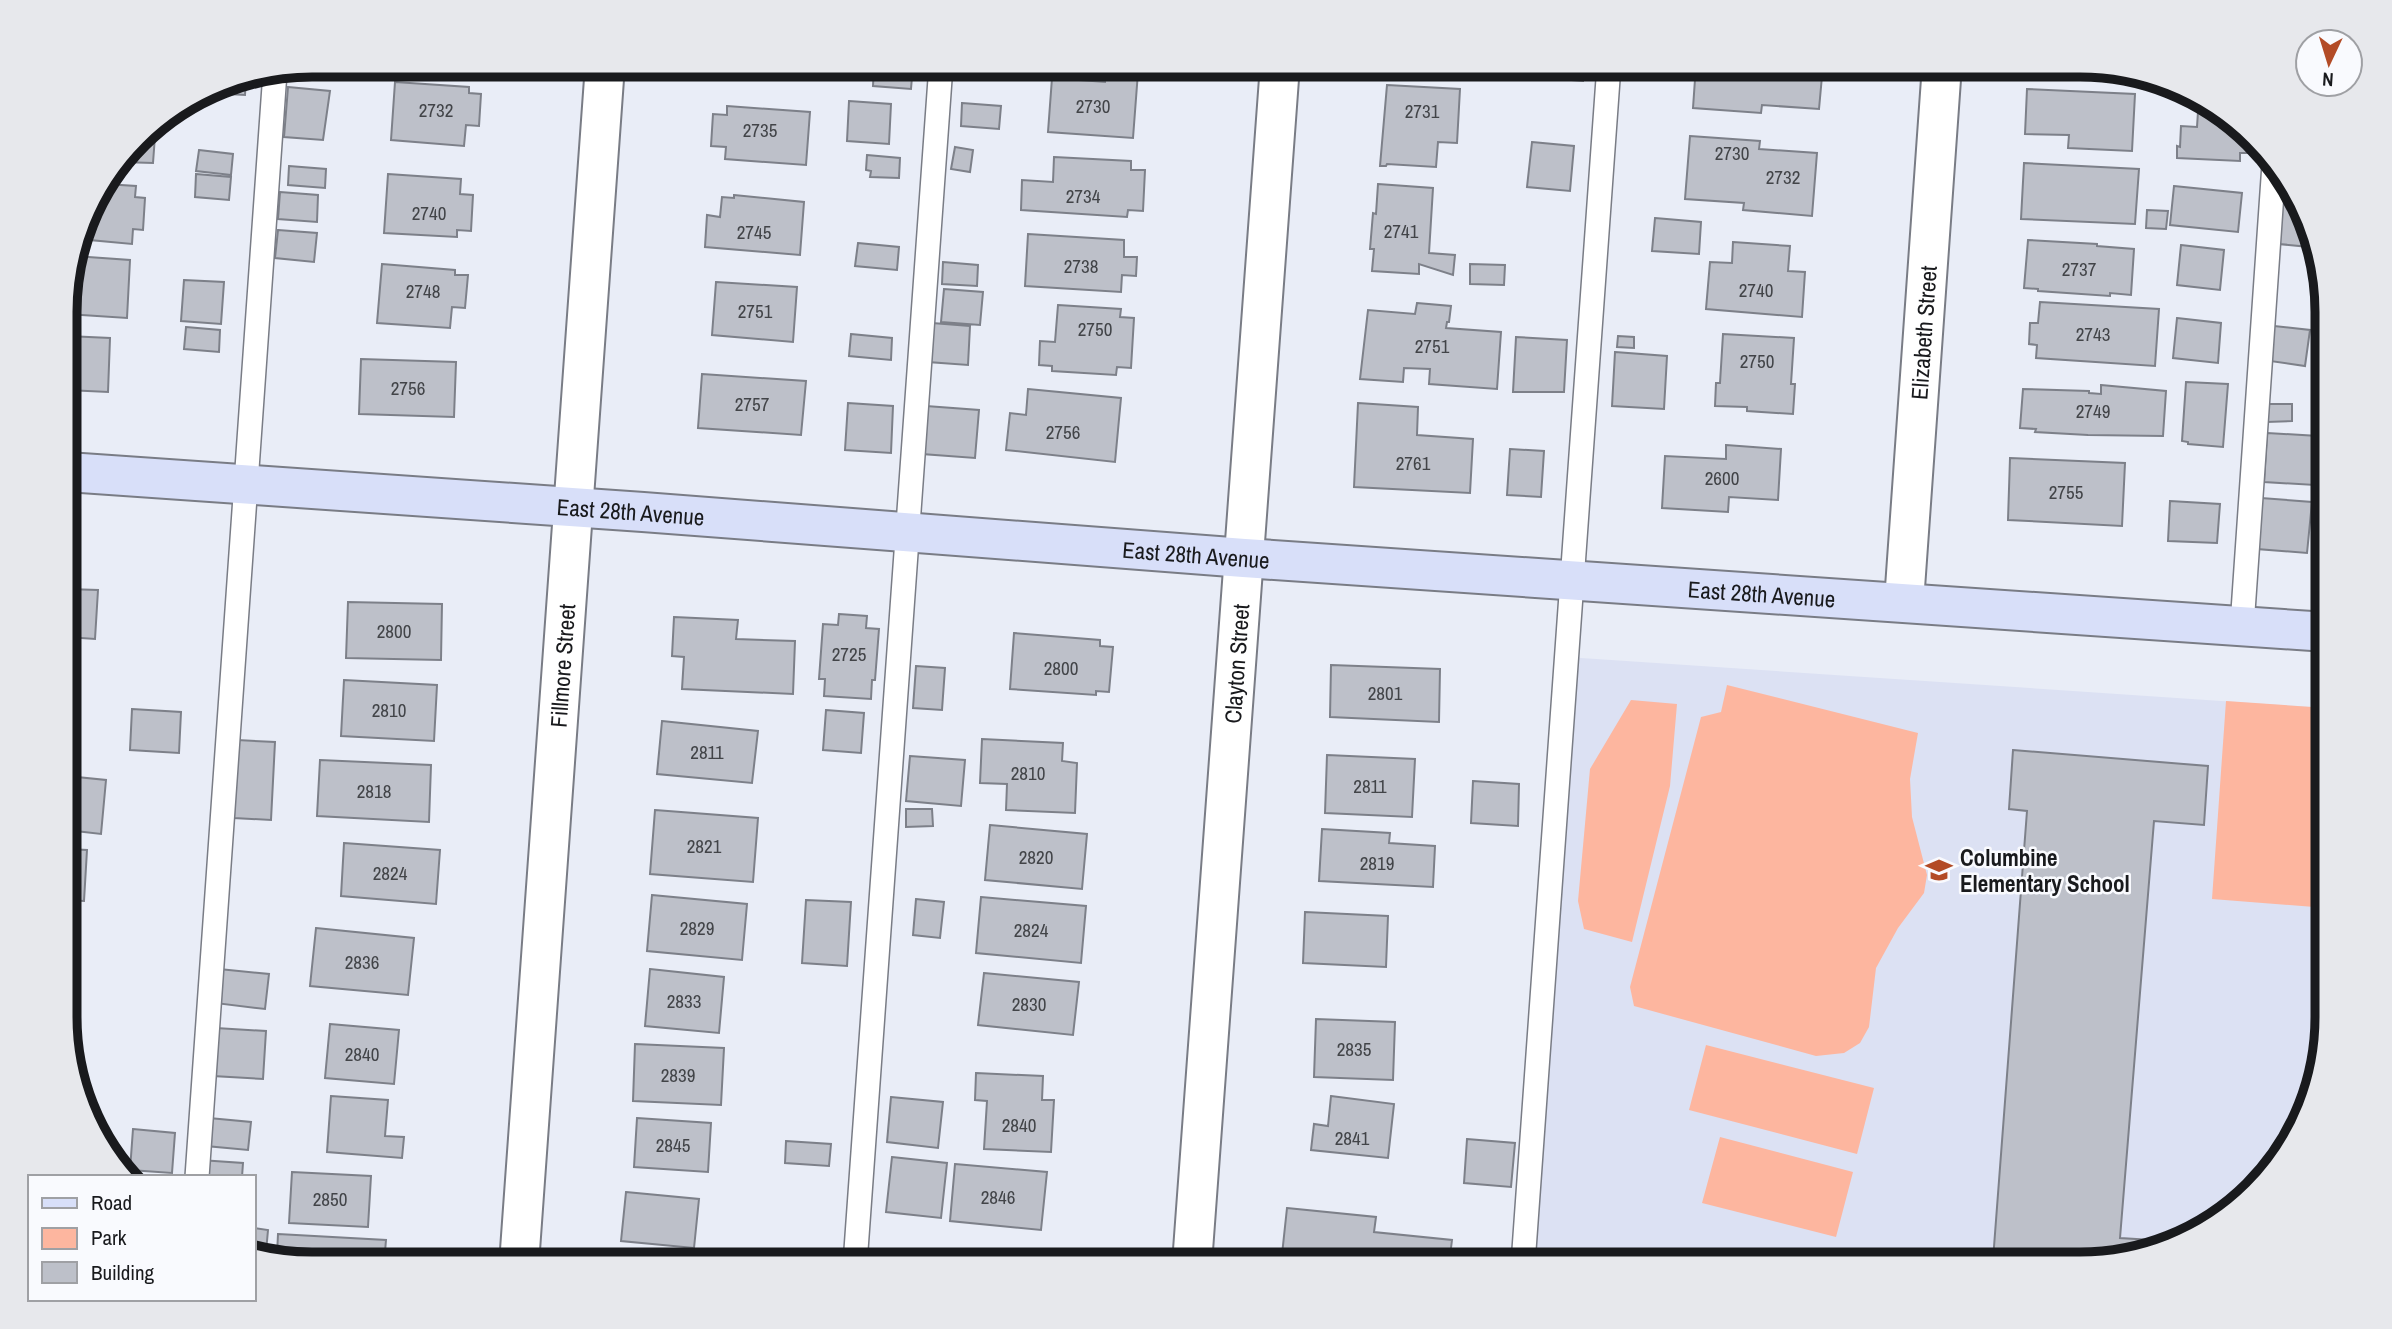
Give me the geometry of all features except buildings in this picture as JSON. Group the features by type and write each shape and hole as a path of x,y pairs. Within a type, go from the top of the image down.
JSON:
{"street":[{"name":"Fillmore Street","path":"520,1252 604,77"},
{"name":"Clayton Street","path":"1193,1252 1279,77"},
{"name":"Elizabeth Street","path":"1904,602 1941,77"},
{"name":"East 28th Avenue","path":"78,473 907,531 1244,558 2315,631"}],"lane":[{"path":"856,1252 940,77"},
{"path":"1524,1251 1608,77"},
{"path":"197,1175 274,80"},
{"path":"2242,626 2273,178"}],"shaded area":[{"name":"Columbine Elementary School","path":"1566,657 2315,707 2315,1017 2307,1078 2291,1121 2275,1148 2257,1172 2235,1194 2211,1212 2156,1240 2095,1251 1524,1251"}],"green space":[{"path":"1727,685 1918,733 1910,779 1912,817 1927,875 1924,893 1898,928 1876,968 1869,1027 1860,1043 1844,1053 1816,1056 1634,1006 1630,987 1701,717 1721,712"},
{"path":"1631,700 1677,704 1670,786 1632,942 1584,929 1578,901 1590,769"},
{"path":"2226,701 2315,707 2315,907 2212,899"},
{"path":"1706,1045 1874,1088 1857,1154 1689,1110"},
{"path":"1720,1137 1853,1172 1836,1237 1702,1203"}],"place":[{"name":"Columbine Elementary School","path":"1939,870"}]}
